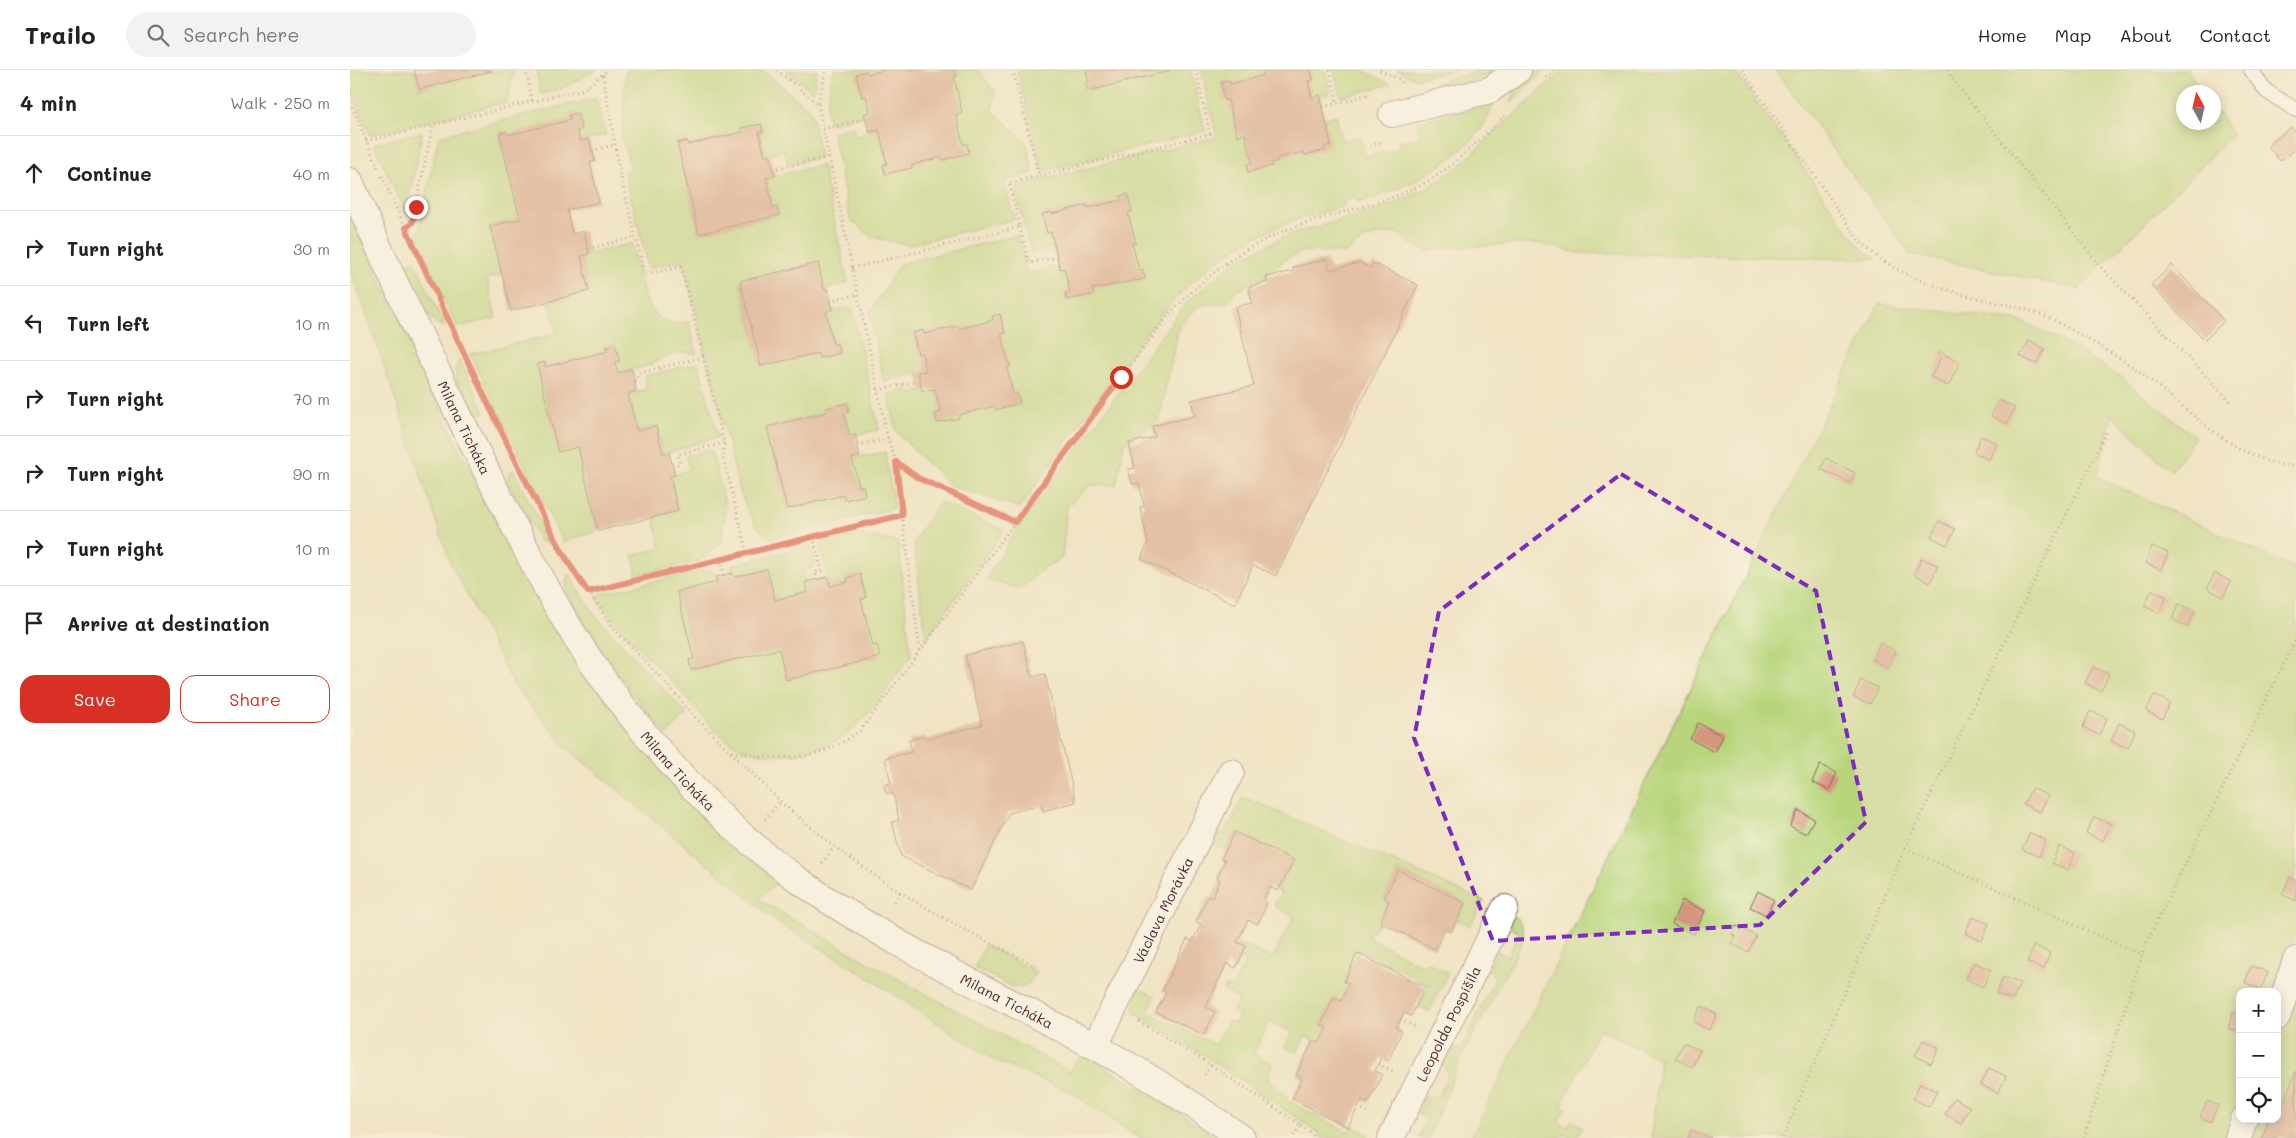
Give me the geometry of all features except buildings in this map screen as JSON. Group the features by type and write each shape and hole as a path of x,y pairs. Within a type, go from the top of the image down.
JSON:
{"street":[{"path":"1392,114 1490,90 1518,70"},
{"name":"Milana Ticháka","path":"350,181 430,357 516,532 574,634 617,696 654,742 747,840 804,884 887,938 1095,1046 1201,1109 1242,1138"},
{"name":"Václava Morávka","path":"1095,1046 1231,772"},
{"name":"Leopolda Pospíšila","path":"1390,1138 1505,908"},
{"path":"2281,1005 2296,960"},
{"path":"2238,1138 2243,1123"}],"lane":[{"path":"2252,70 2266,91 2296,110"}],"path":[{"path":"526,70 532,102"},
{"path":"366,141 584,89 608,70"},
{"path":"777,70 818,104"},
{"path":"826,70 818,104 888,439 896,462 920,651"},
{"path":"1013,70 1039,176"},
{"path":"1057,257 1029,264 1009,183 1210,134 1196,70"},
{"path":"1330,70 1338,103"},
{"path":"1380,70 1401,80 1402,86"},
{"path":"1541,83 1555,70"},
{"path":"1742,70 1857,238 1880,259 1906,274 1957,292 2031,310 2051,318 2135,369 2221,436 2256,456 2280,466 2296,466"},
{"path":"1948,70 1951,77 2101,267 2232,403"},
{"path":"603,74 614,145 645,274 681,267 724,443 723,457 747,553"},
{"path":"1322,107 1374,93"},
{"path":"350,102 462,351"},
{"path":"730,752 768,759 792,759 834,747 862,729 1169,314 1213,271 1259,243 1280,233 1384,201 1423,184 1459,159 1512,110"},
{"path":"823,129 865,119"},
{"path":"406,228 412,223 433,125"},
{"path":"592,151 614,145"},
{"path":"773,169 829,158"},
{"path":"852,268 1020,227"},
{"path":"588,249 635,237"},
{"path":"830,300 858,294"},
{"path":"634,380 639,373 703,357"},
{"path":"878,390 914,382"},
{"path":"500,429 540,508"},
{"path":"1784,1138 1905,848 2107,430"},
{"path":"858,445 888,439"},
{"path":"672,465 680,464 678,454 724,443"},
{"path":"896,462 918,478 1015,522"},
{"path":"588,592 721,561 813,536 902,515"},
{"path":"813,536 822,571 815,572 817,580"},
{"path":"721,561 724,575"},
{"path":"569,564 616,631 667,684 692,714 781,801 836,848 896,890 963,929 1038,967"},
{"path":"2084,1138 2142,955 2162,909 2296,638"},
{"path":"762,822 781,801"},
{"path":"1905,848 2142,955"},
{"path":"1131,1016 1211,1065 1317,1138"},
{"path":"1400,1019 1423,1031"},
{"path":"1378,1064 1402,1075"},
{"path":"1199,1084 1211,1065"},
{"path":"1292,1138 1300,1125"}],"highlighted area":[{"path":"1621,474 1816,591 1866,822 1760,925 1493,941 1414,738 1439,611"}],"green space":[{"path":"350,70 414,70 419,89 494,70 514,70 507,102 370,135 350,87"},
{"path":"536,70 596,70 561,89 541,94"},
{"path":"626,70 762,70 811,111 820,157 788,164 784,150 765,156 759,132 763,132 761,124 741,128 742,132 688,145 687,141 678,143 699,233 779,215 777,207 773,208 766,178 822,165 848,283 824,289 817,263 740,282 761,366 818,353 819,358 839,353 837,344 833,344 826,312 852,307 879,430 850,436 844,413 849,411 847,403 826,408 827,412 767,427 787,509 844,495 846,500 865,495 863,486 859,487 852,458 885,452 894,508 771,538 765,535 756,525 741,495 683,260 649,268 624,172 631,170 622,137"},
{"path":"786,70 817,70 813,92"},
{"path":"834,70 978,70 995,92 992,110 1026,142 1033,173 1004,181 1014,219 908,245 872,237 850,219 832,132 853,127 855,137 868,132 864,114 830,124 826,108"},
{"path":"1017,70 1191,70 1205,131 1042,171"},
{"path":"1201,70 1325,70 1330,93 1320,95 1321,120 1336,115 1342,141 1361,137 1365,157 1399,149 1398,142 1421,137 1417,122 1494,104 1484,125 1471,141 1426,175 1391,192 1358,202 1357,197 1344,201 1344,206 1303,218 1263,233 1218,260 1201,274 1156,321 1020,508 951,486 897,433 888,394 908,390 909,395 922,391 918,372 884,382 870,313 900,264 1018,235 1027,274 1059,266 1054,248 1031,253 1015,186 1217,137"},
{"path":"1334,70 1362,70 1391,84 1341,97"},
{"path":"1397,70 1455,70 1415,79"},
{"path":"1481,70 1496,70 1475,80 1437,89 1435,83"},
{"path":"1538,70 1545,70 1511,102 1515,91"},
{"path":"1563,70 1734,70 1852,237 1864,251 1876,259 1578,253 1537,243 1441,248 1427,252 1409,242 1399,233 1370,237 1358,243 1347,253 1304,251 1285,259 1264,278 1236,290 1227,302 1198,306 1179,326 1159,420 1124,444 1116,485 1091,485 1067,506 1062,558 1044,568 1020,589 986,579 1014,534 1186,303 1237,260 1291,234 1379,210 1424,190 1457,168"},
{"path":"1776,70 2187,70 2198,85 2176,85 2176,130 2221,130 2221,117 2233,135 2079,289 1910,254"},
{"path":"596,98 606,135 580,141 577,131 582,129 577,113 570,115 570,120 508,135 520,219 490,226 501,275 487,278 496,318 457,327 417,241 438,139 443,135"},
{"path":"422,132 406,214 374,144"},
{"path":"350,214 457,445 536,593 667,778 722,835 778,882 758,899 869,963 1070,1072 1081,1055 1093,1060 1177,1111 1217,1138 1139,1138 1070,1092 994,1060 858,971 775,920 567,748 515,687 450,562 363,303 350,272"},
{"path":"632,243 642,287 651,309 657,317 665,322 674,324 689,322 697,354 690,352 678,353 645,366 618,373 615,362 619,361 615,345 607,347 608,351 545,367 544,362 537,364 558,451 578,447 598,531 563,542 470,354 557,334 549,301 589,291 581,256"},
{"path":"414,260 445,327 438,324 425,311 415,291 404,265"},
{"path":"1879,304 2022,321 2067,344 2120,377 2195,437 2171,471 2112,415 2097,477 2296,569 2296,936 2286,956 2276,988 2236,988 2236,1109 2226,1138 1651,1138 1660,1059 1599,1029 1561,1107 1566,1108 1558,1122 1568,1127 1571,1121 1582,1127 1576,1138 1562,1135 1560,1138 1471,1138"},
{"path":"460,360 485,413 474,414 461,392 456,379 457,366"},
{"path":"698,363 718,437 663,454 656,426 637,431 628,394 647,389 645,376"},
{"path":"711,450 725,504 722,542 699,561 637,575 633,555 661,548 654,517 678,510 670,476 689,470 686,456"},
{"path":"513,470 551,544 540,541 508,482 509,473"},
{"path":"939,502 1004,530 926,639 914,542"},
{"path":"858,534 898,542 911,656 872,709 854,728 833,743 802,752 769,754 753,752 724,738 612,618 595,595 710,569 717,582 677,592 694,659 689,660 691,670 779,649 873,646 861,599 866,598 860,574 847,577 848,582 830,586 820,542"},
{"path":"810,545 815,566 803,571 808,592 775,600 767,569 734,577 731,565"},
{"path":"569,574 594,614 687,715 666,735 630,690 586,625 567,591 566,581"},
{"path":"1243,797 1484,901 1470,926 1457,920 1465,903 1398,870 1384,898 1389,901 1380,922 1367,937 1424,966 1427,962 1448,973 1429,1012 1419,1007 1430,985 1359,950 1344,982 1349,983 1341,1001 1334,997 1321,1025 1327,1028 1319,1043 1305,1036 1297,1053 1285,1047 1293,1032 1269,1021 1254,1054 1272,1064 1268,1080 1287,1096 1285,1099 1348,1132 1352,1126 1368,1134 1367,1138 1323,1138 1319,1133 1201,1053 1133,1012 1138,988 1155,996 1148,1012 1216,1045 1228,1021 1235,1023 1239,1015 1232,1011 1240,999 1223,990 1225,985 1232,988 1246,961 1241,958 1246,946 1272,959 1294,916 1274,906 1281,893 1278,891 1293,860 1236,832 1226,850 1209,842 1213,835 1225,834"},
{"path":"1514,916 1522,928 1522,943 1459,1062 1429,1138 1418,1138 1427,1119 1417,1114 1425,1096 1438,1097 1449,1073 1442,1065 1451,1045 1461,1050 1495,978 1488,969 1497,951 1508,956 1519,932 1509,927"},
{"path":"985,945 1036,972 1028,984 1021,987 1011,986 974,968"},
{"path":"2296,987 2296,1138 2243,1138 2249,1123 2281,1123 2281,1036"}],"route":[{"path":"416,207 412,223 406,228 465,358 549,527 573,571 588,592 721,561 813,536 902,515 896,462 918,478 1015,522 1121,377"}]}
